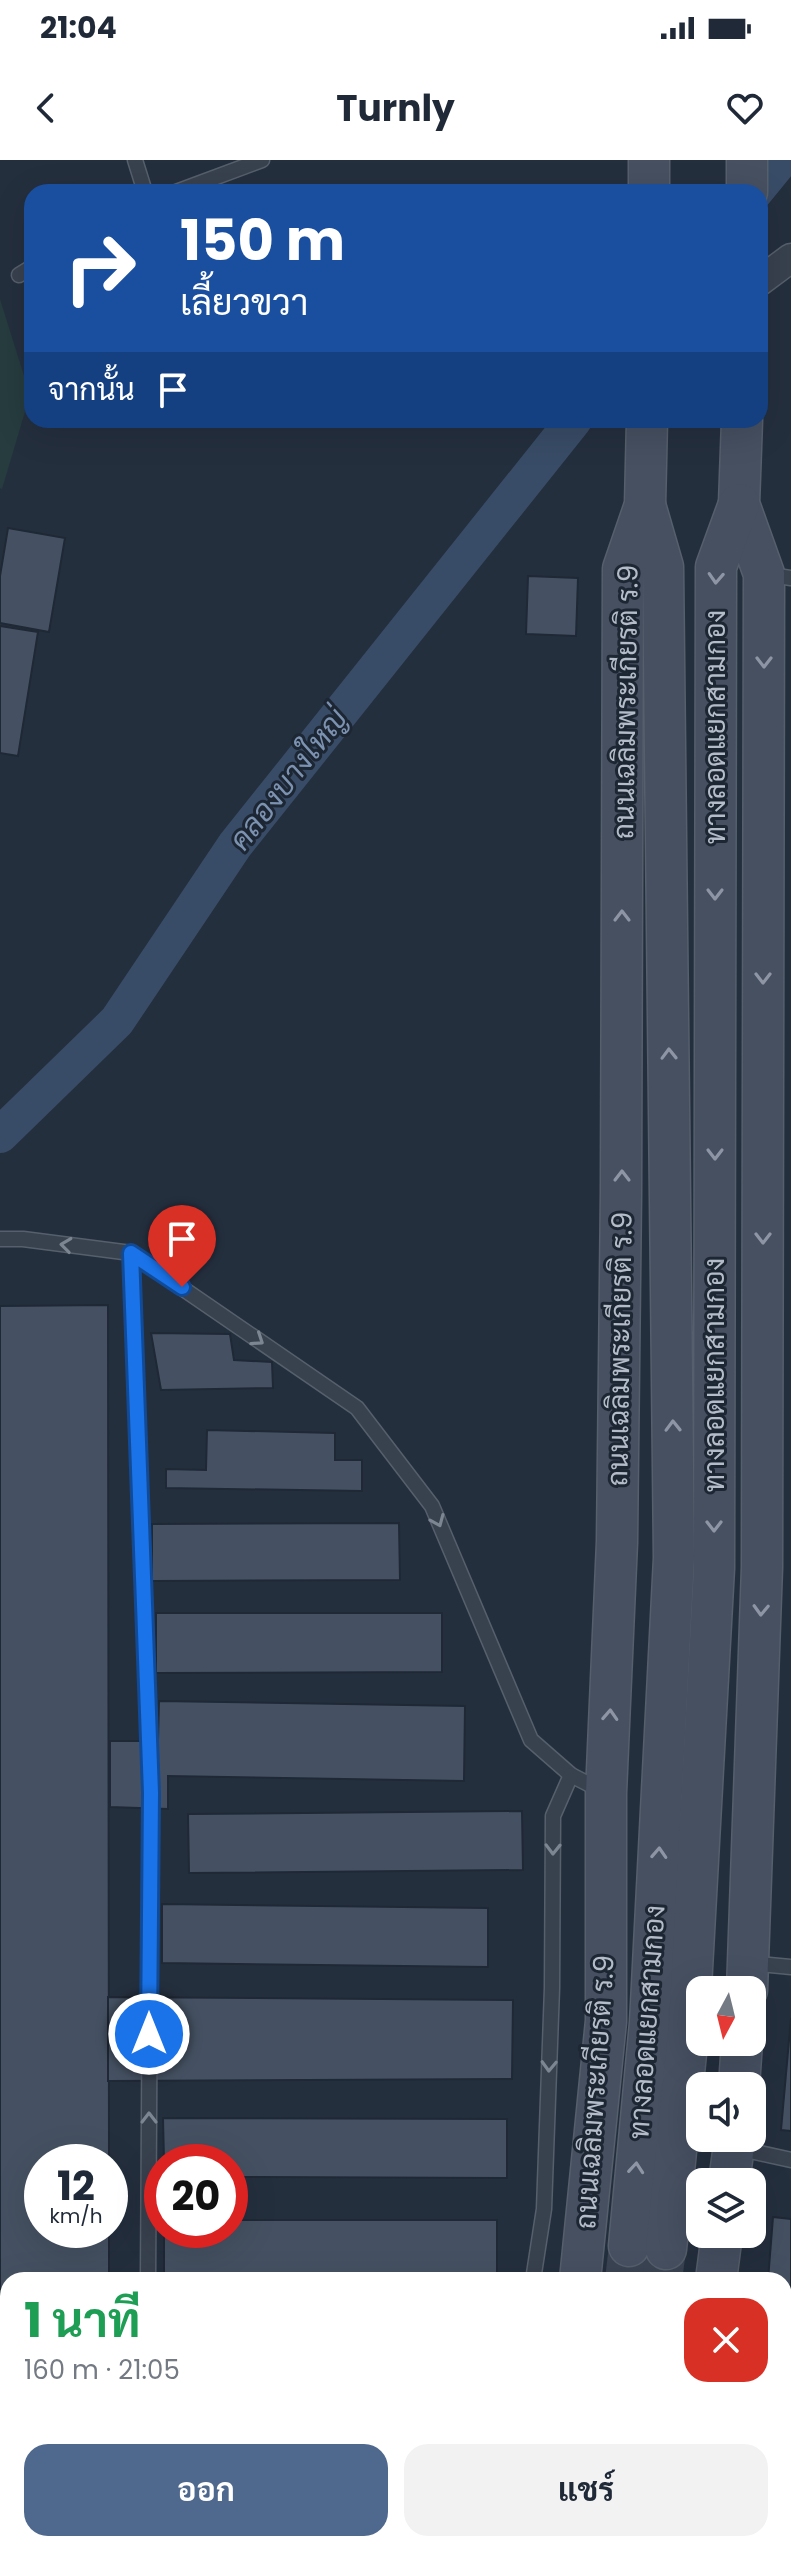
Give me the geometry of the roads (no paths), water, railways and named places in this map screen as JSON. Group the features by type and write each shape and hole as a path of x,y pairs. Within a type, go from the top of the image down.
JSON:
{"main road":[{"path":"649,160 649,184"},
{"path":"747,160 747,184"},
{"name":"ถนนเฉลิมพระเกียรติ ร.9","path":"581,2272 606,2021 606,1793 617,1542 622,1177 623,569 645,505 647,428"},
{"path":"742,428 739,504 778,576 769,849 762,1567 748,1976"},
{"name":"ทางลอดแยกสามกอง","path":"645,505 663,567 674,1558 650,2023 648,2248 689,2024 714,1568 716,567 739,504"},
{"path":"717,2272 720,2248"}],"street":[{"path":"768,275 791,258"}],"lane":[{"path":"135,160 142,184"},
{"path":"198,184 262,160"},
{"path":"0,1239 23,1239 131,1253 357,1408 432,1506 531,1740 571,1775 606,1793"},
{"path":"131,1253 151,1793 148,2272"},
{"path":"534,2272 544,2209 552,1988 553,1816 571,1775"},
{"path":"748,1976 791,1967"},
{"path":"733,2156 791,2160"}],"waterway":[{"name":"คลองบางใหญ่","path":"762,184 781,160"},
{"name":"คลองบางใหญ่","path":"0,1135 117,1021 235,845 568,428"}],"tunnel":[{"path":"626,2272 629,2246"},
{"path":"663,2272 666,2249"}]}
